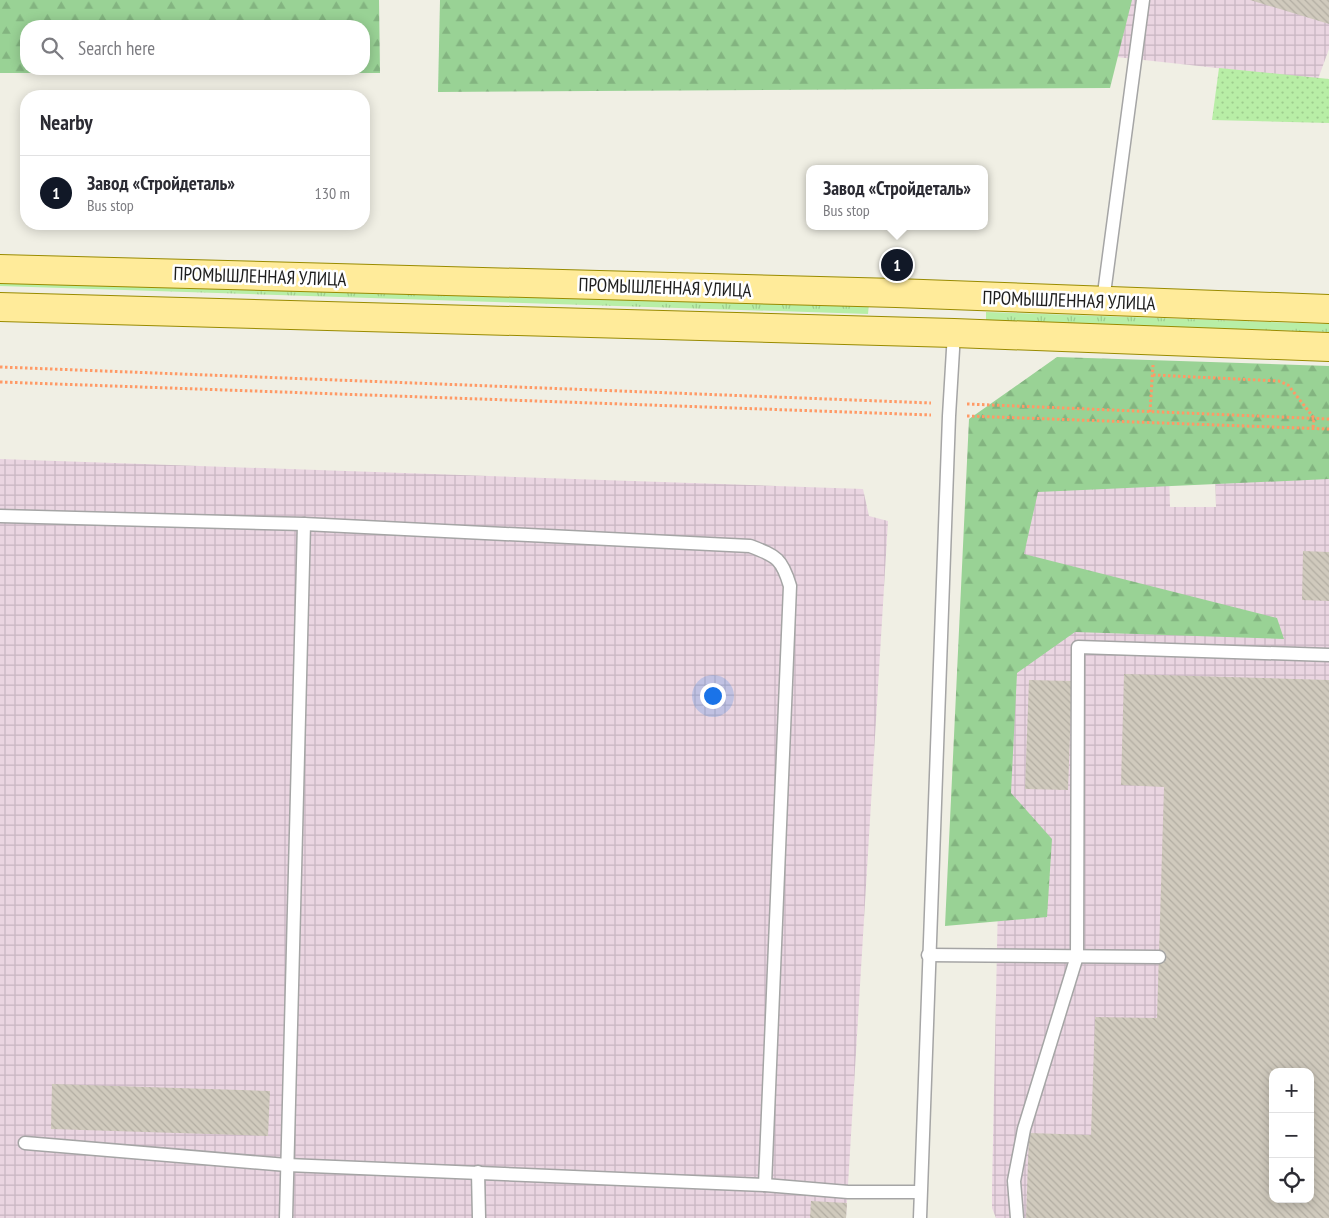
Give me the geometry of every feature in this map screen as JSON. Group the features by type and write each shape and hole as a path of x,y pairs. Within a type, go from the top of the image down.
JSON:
{"main road":[{"name":"ПРОМЫШЛЕННАЯ УЛИЦА","path":"0,270 957,295 1329,309"},
{"path":"954,333 957,295"},
{"name":"ПРОМЫШЛЕННАЯ УЛИЦА","path":"0,307 954,333 1329,347"}],"lane":[{"path":"1104,301 1143,0"},
{"path":"920,1218 919,1192 928,955 949,410 954,333"},
{"path":"0,516 304,524 750,546 769,553 784,566 790,586 765,1184"},
{"path":"286,1218 304,524"},
{"path":"1017,1218 1014,1181 1024,1129 1077,956 1078,647 1329,654"},
{"path":"928,955 1159,957"},
{"path":"25,1143 287,1165 765,1184 848,1192 919,1192"},
{"path":"478,1172 479,1218"}],"path":[{"path":"0,367 1329,429"},
{"path":"1150,412 1153,375 1279,380 1288,384 1314,418 1313,428"},
{"path":"0,382 949,410 1150,412 1329,419"}],"shaded area":[{"path":"1107,0 1300,0 1329,10 1329,49 1318,79 1098,55"},
{"path":"0,459 863,489 869,516 888,521 846,1218 0,1218"},
{"path":"1007,469 1169,470 1170,507 1216,507 1215,471 1329,477 1329,1218 996,1218 992,1208"}],"green space":[{"path":"0,0 379,0 380,73 370,73 370,20 20,20 20,73 0,73"},
{"path":"440,0 1132,0 1110,88 438,92"},
{"path":"1219,68 1329,79 1329,123 1212,120"},
{"path":"0,277 869,304 868,314 0,286"},
{"path":"986,312 1329,324 1329,332 986,321"},
{"path":"1057,357 1329,366 1329,479 1038,492 1024,554 1277,618 1284,639 1075,632 1017,673 1011,793 1052,839 1047,917 945,926 969,419"}],"building":[{"path":"1250,0 1329,0 1329,24"},
{"path":"1303,551 1329,552 1329,601 1302,600"},
{"path":"1124,674 1329,680 1329,1218 1026,1218 1029,1133 1091,1135 1095,1017 1157,1018 1164,787 1121,785"},
{"path":"1029,680 1072,681 1068,790 1025,789"},
{"path":"52,1084 270,1091 268,1136 51,1129"},
{"path":"811,1201 847,1203 846,1218 810,1218"}],"place":[{"name":"Завод «Стройдеталь»","path":"897,265"}]}
